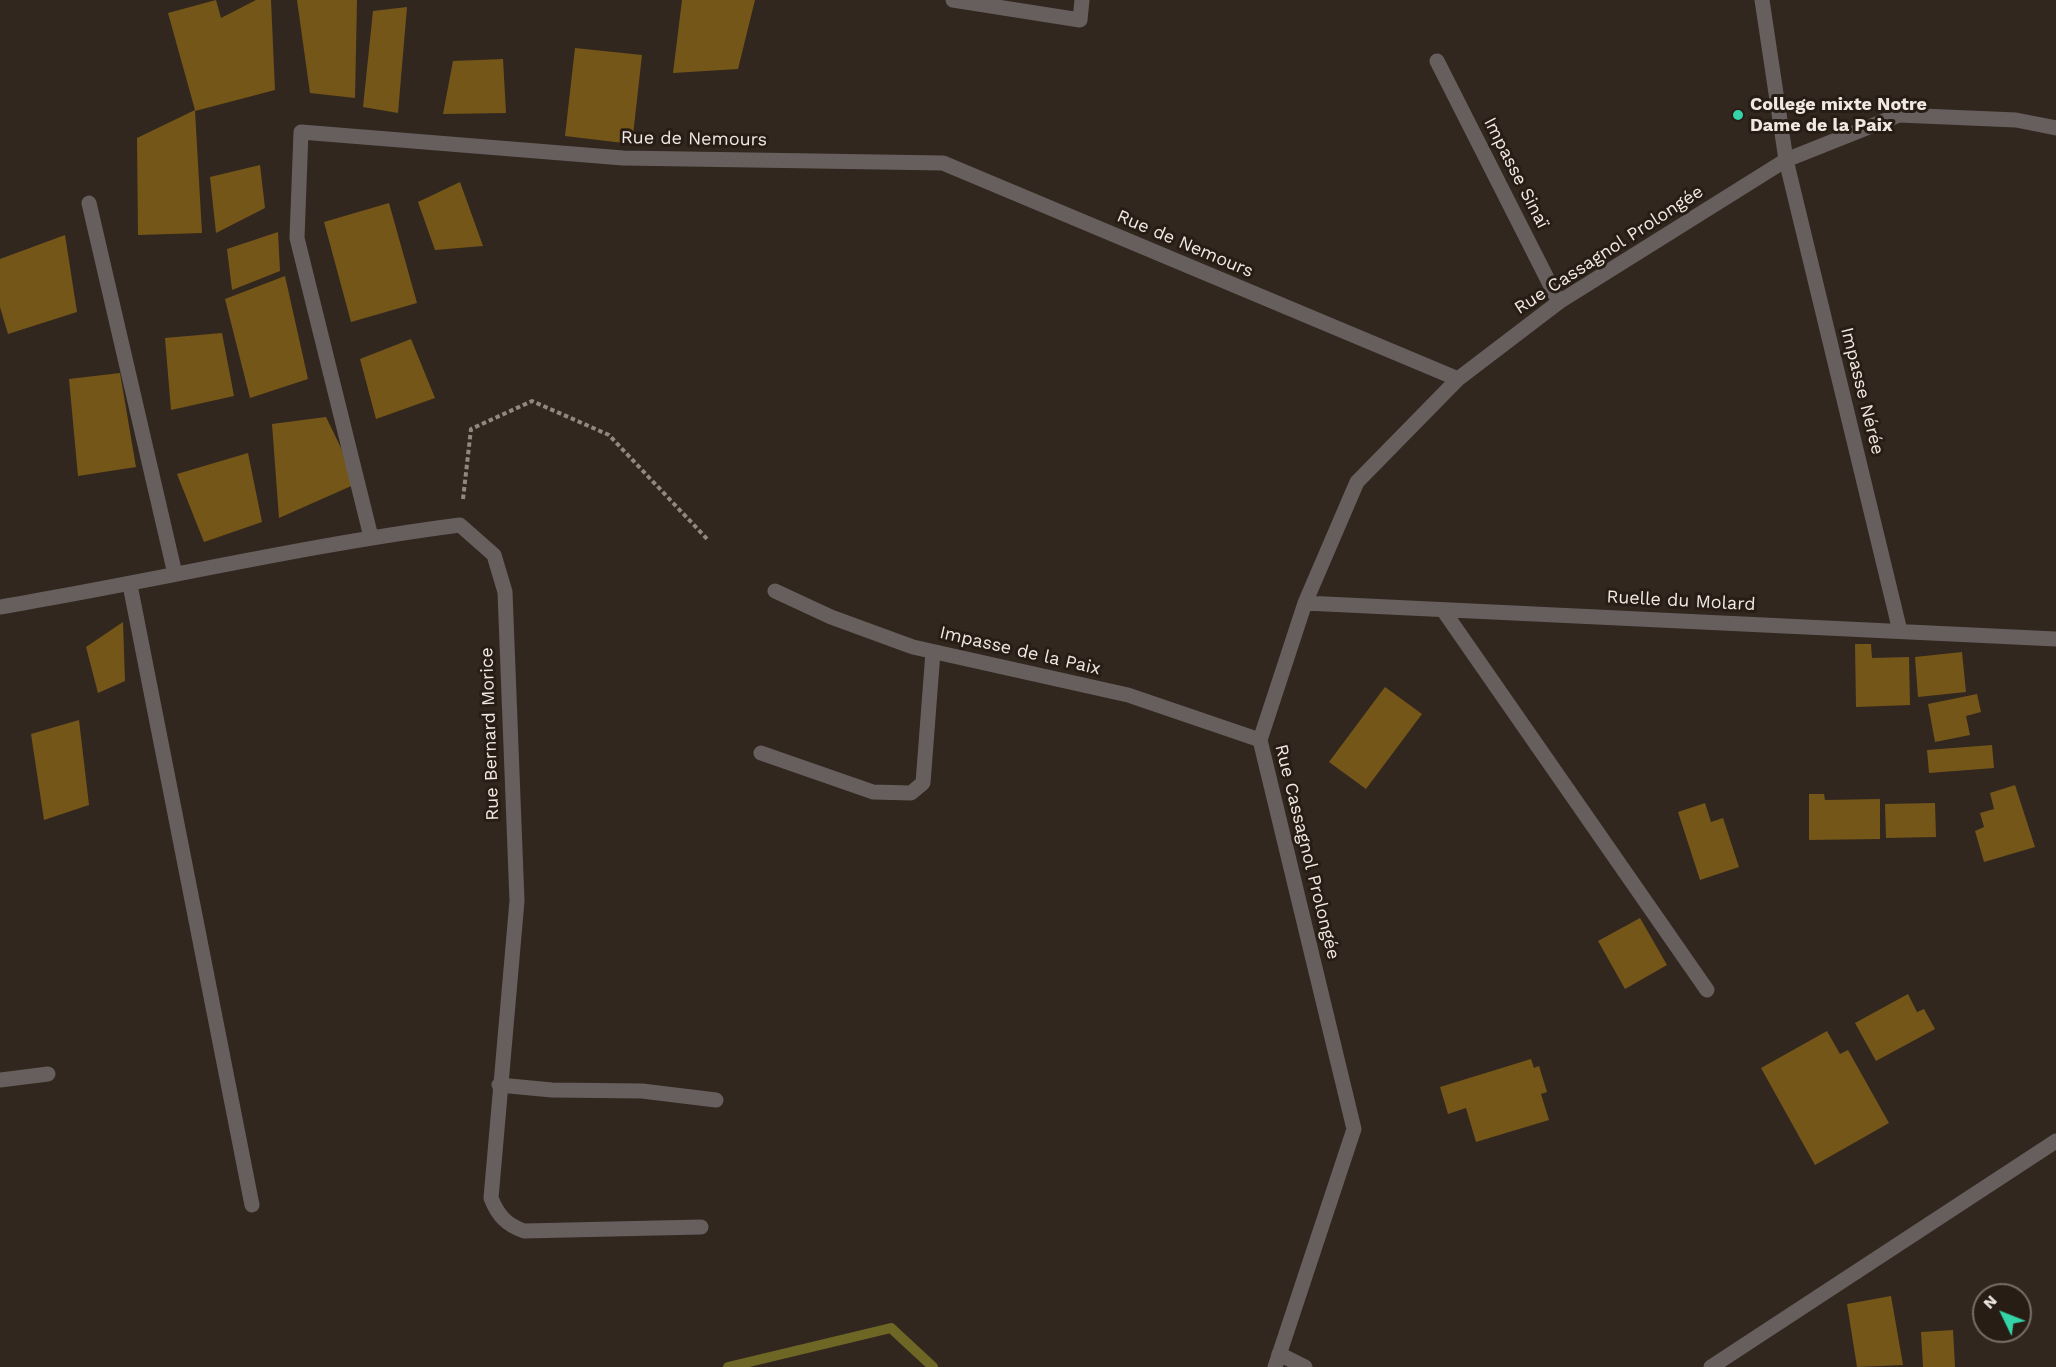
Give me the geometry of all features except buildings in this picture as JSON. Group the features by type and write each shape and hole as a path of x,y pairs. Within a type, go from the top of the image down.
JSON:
{"street":[{"path":"953,0 1080,20 1082,0"},
{"name":"Impasse Nérée","path":"1762,0 1786,160 1900,631"},
{"name":"Impasse Sinaï","path":"1437,62 1559,302"},
{"name":"Rue Cassagnol Prolongée","path":"1277,1360 1354,1129 1260,740 1305,603 1357,482 1458,379 1559,302 1786,160 1899,115 2016,120 2056,128"},
{"name":"Rue de Nemours","path":"371,537 297,238 301,132 623,158 943,163 1458,379"},
{"path":"89,202 175,574"},
{"path":"0,607 130,585 175,574 371,537 460,525"},
{"name":"Rue Bernard Morice","path":"460,525 494,555 505,592 517,901 491,1198 496,1212 510,1226 524,1231 701,1227"},
{"path":"130,585 252,1204"},
{"name":"Impasse de la Paix","path":"775,591 831,617 913,647 1128,695 1260,740"},
{"name":"Ruelle du Molard","path":"1305,603 2056,639"},
{"path":"1443,610 1707,990"},
{"path":"762,753 873,792 911,793 923,783 933,652"},
{"path":"0,1080 48,1074"},
{"path":"500,1085 552,1090 642,1091 716,1100"},
{"path":"1711,1367 2056,1141"},
{"path":"1277,1360 1305,1367"}],"path":[{"path":"460,525 471,429 532,401 609,435 709,541"}],"waterway":[{"path":"728,1367 891,1328 933,1367"}],"place":[{"name":"College mixte Notre Dame de la Paix","path":"1738,115"}]}
